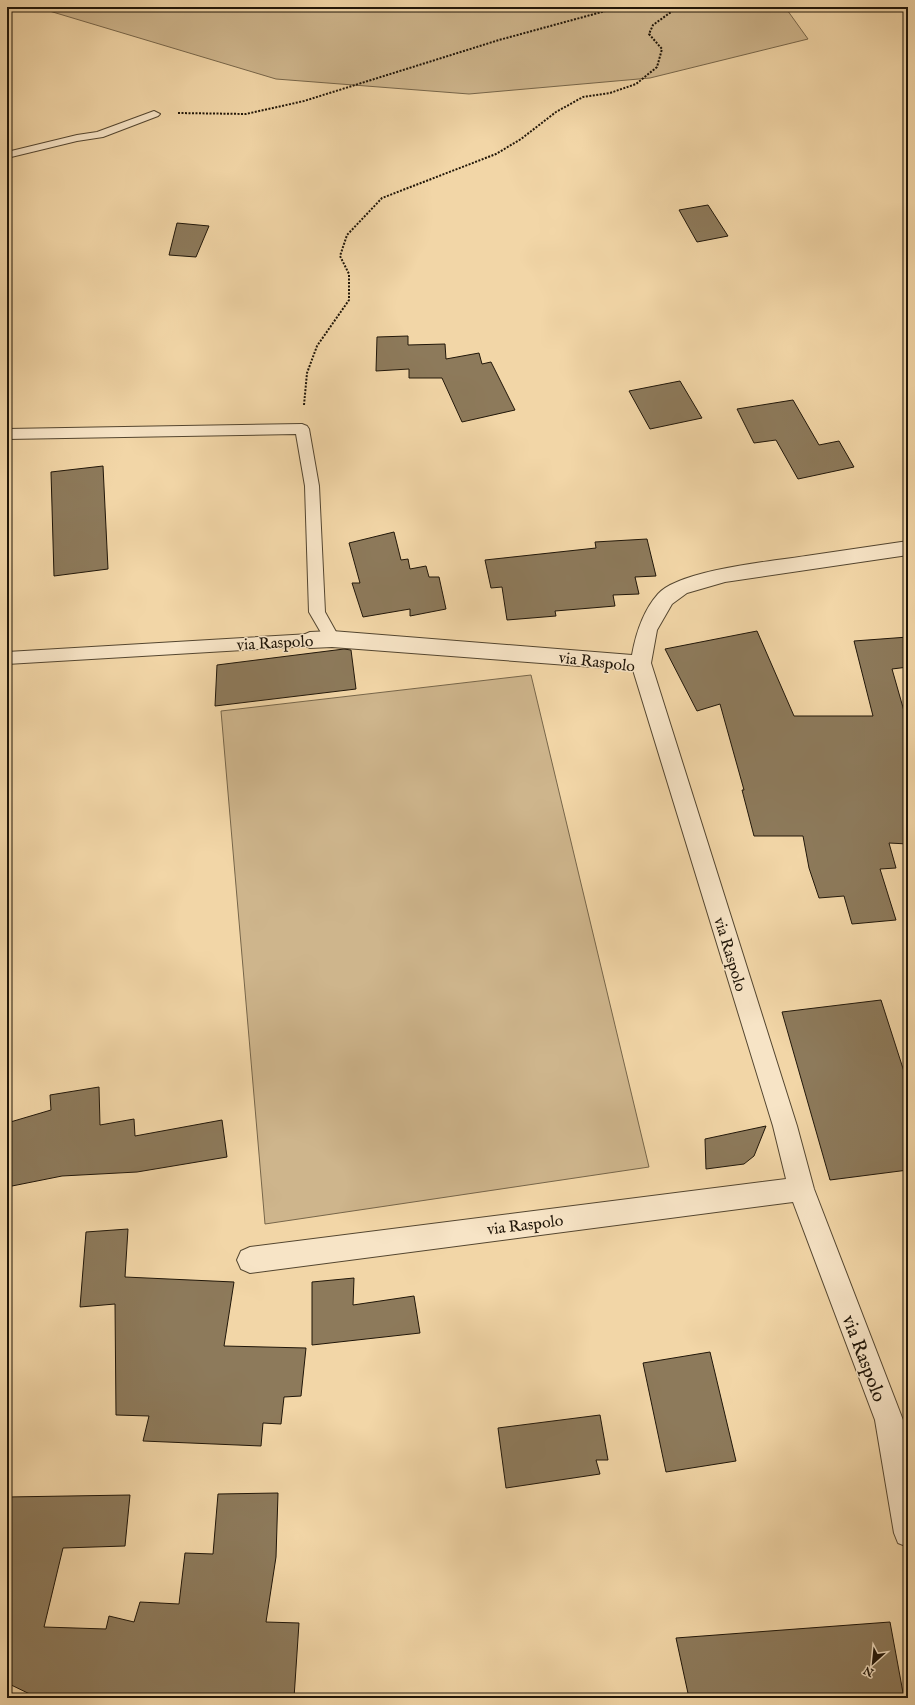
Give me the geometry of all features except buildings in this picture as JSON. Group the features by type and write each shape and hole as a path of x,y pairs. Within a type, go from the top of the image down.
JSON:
{"street":[{"path":"641,662 647,629 665,599 680,588 725,575 908,548"},
{"name":"via Raspolo","path":"321,639 641,662 785,1126 801,1189 889,1420 908,1533"},
{"name":"via Raspolo","path":"250,1260 801,1189"}],"lane":[{"path":"7,155 77,138 99,135 154,114"},
{"path":"7,434 302,429 312,486 317,612 321,639"},
{"name":"via Raspolo","path":"7,658 321,639"}],"path":[{"path":"154,114 184,112 246,114 359,86 499,40 620,7"},
{"path":"302,429 306,373 317,346 349,300 349,274 340,256 347,235 382,198 496,154 521,139 556,112 583,97 610,93 636,84 657,67 662,49 649,34 653,25 665,18 678,7"}],"shaded area":[{"path":"36,7 785,7 808,39 650,78 469,94 276,79"},
{"path":"531,675 649,1167 265,1224 221,711"}]}
